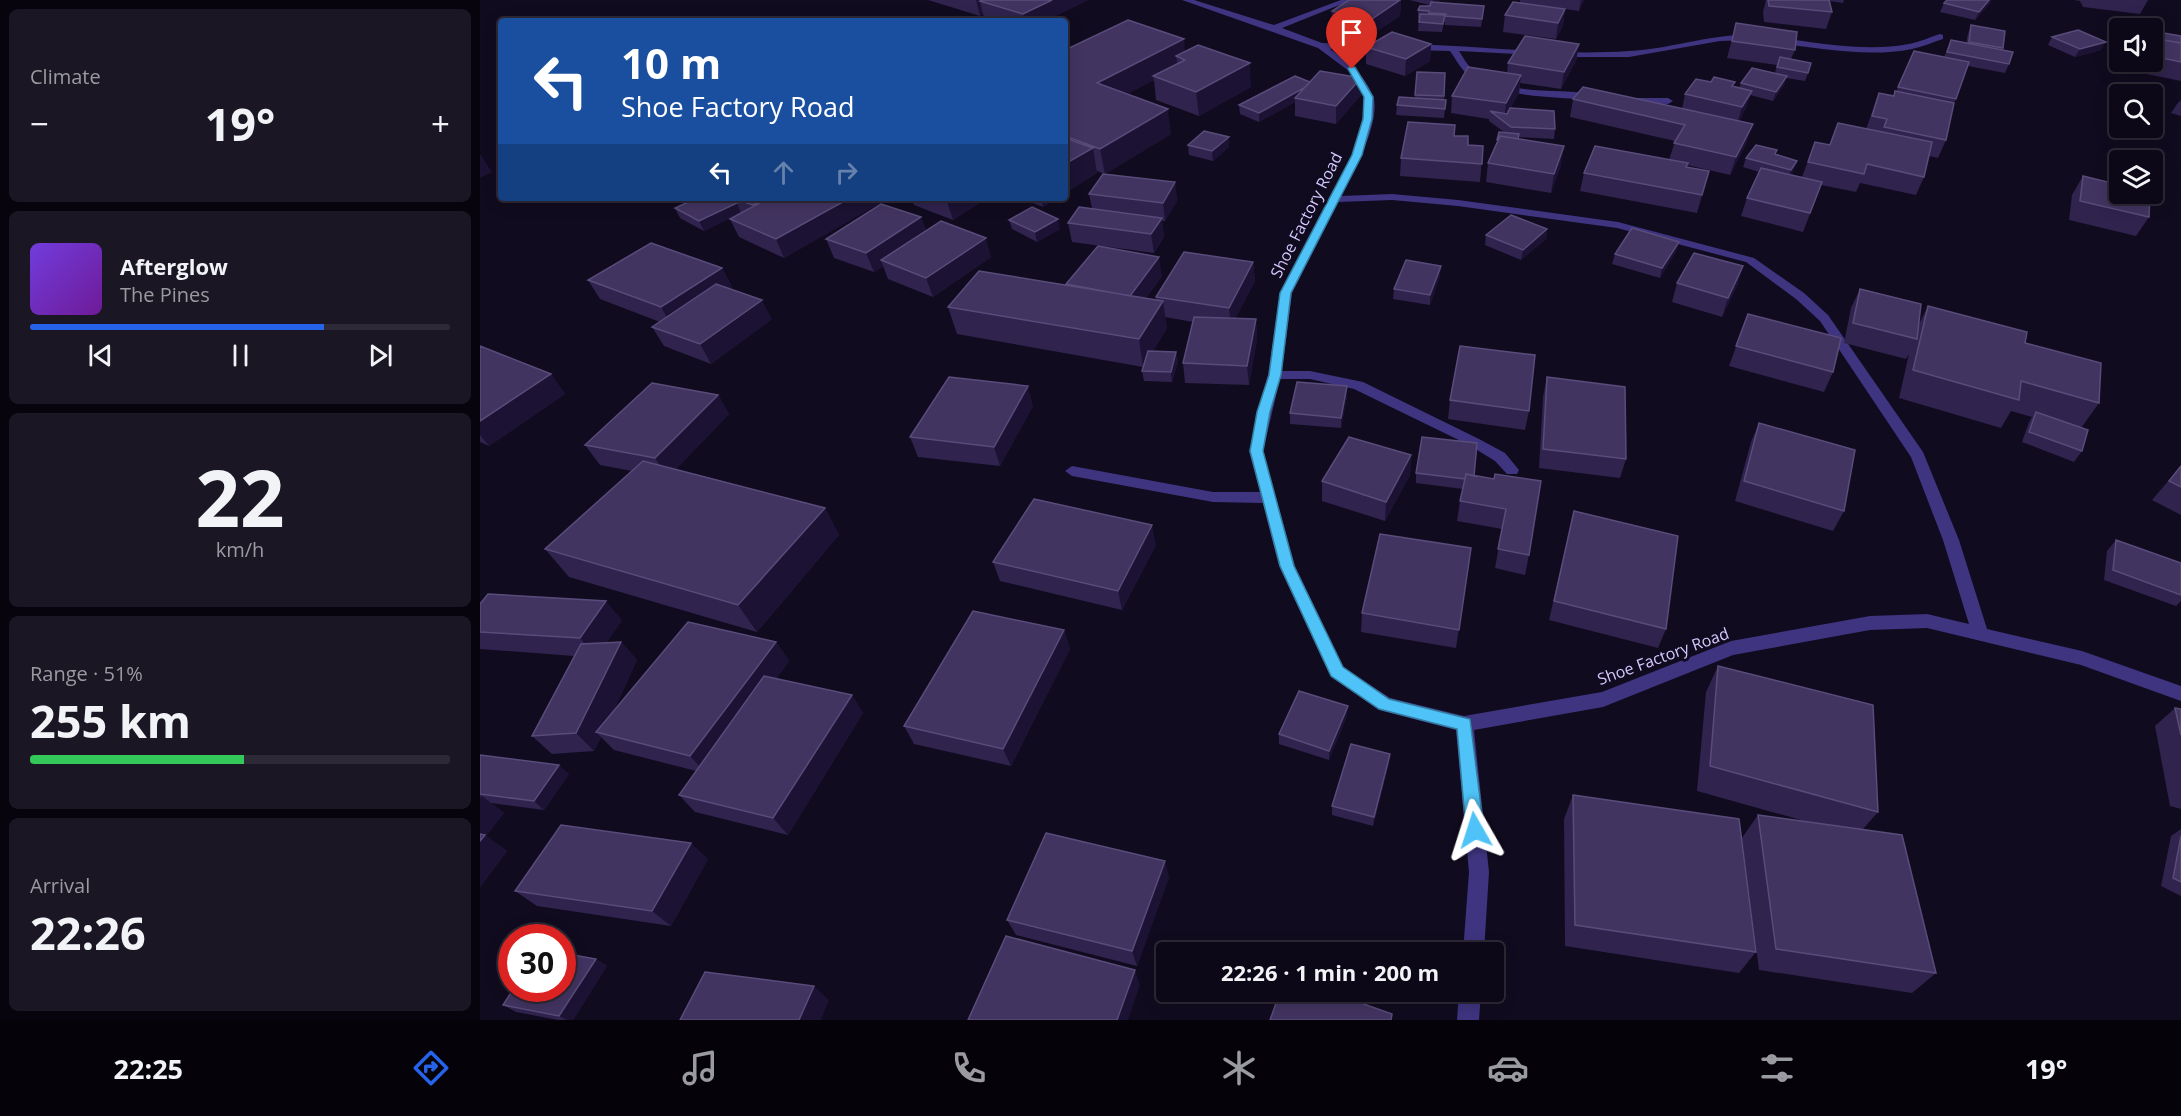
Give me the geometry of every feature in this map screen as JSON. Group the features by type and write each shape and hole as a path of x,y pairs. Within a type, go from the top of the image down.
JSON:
{"street":[{"name":"Shoe Factory Road","path":"1186,0 1274,28 1321,46 1352,69 1369,97 1368,119 1357,155 1286,293 1275,375 1256,451 1287,566 1337,672 1385,705 1464,724 1603,699 1731,648 1870,623 1927,621 2082,658 2181,694"},
{"path":"1274,28 1348,0"},
{"path":"1404,47 1452,47 1565,54 1629,54 1666,50 1737,37 1875,48 1911,46 1940,37"},
{"path":"1321,46 1392,47"},
{"path":"1452,47 1475,76 1497,84 1556,94 1600,98"},
{"path":"1618,100 1668,101"},
{"path":"1335,199 1392,197 1458,203 1618,225 1750,260 1800,296 1824,318 1918,456 1951,540 1980,632"},
{"path":"1275,375 1310,375 1358,385 1474,442 1500,458 1512,470"},
{"path":"1072,471 1214,497 1269,498"},
{"path":"1464,724 1479,873 1474,942"},
{"path":"1468,1020 1469,1002"}],"building":[{"path":"1052,0 1023,14 980,1"},
{"path":"1349,0 1400,0 1369,21 1332,11"},
{"path":"1768,0 1829,0 1832,12 1769,6"},
{"path":"1947,0 1989,0 1979,12 1944,3"},
{"path":"1431,2 1484,6 1482,19 1445,16 1446,14 1418,10 1420,6 1430,6"},
{"path":"1513,2 1565,9 1558,23 1505,15"},
{"path":"1420,14 1445,15 1443,24 1419,22"},
{"path":"1128,20 1184,39 1097,83 1168,109 1100,149 1068,137 1068,49"},
{"path":"1736,23 1797,32 1795,50 1732,41"},
{"path":"1971,25 2005,31 2003,48 1969,42"},
{"path":"2078,30 2106,42 2080,49 2052,37"},
{"path":"1392,32 1431,44 1406,59 1366,47"},
{"path":"2163,33 2181,36 2181,43 2163,40"},
{"path":"1525,36 1579,44 1564,72 1508,63"},
{"path":"1951,40 2013,52 2009,64 1947,52"},
{"path":"2163,40 2181,43 2181,62 2163,58"},
{"path":"1198,45 1250,63 1196,92 1153,76 1185,60 1176,56"},
{"path":"1914,51 1969,62 1956,99 1898,87"},
{"path":"1780,57 1811,63 1808,73 1777,67"},
{"path":"1468,67 1521,75 1506,103 1452,96"},
{"path":"1752,68 1787,76 1776,92 1741,83"},
{"path":"1320,71 1361,78 1336,106 1295,98"},
{"path":"1417,72 1445,73 1444,96 1415,95"},
{"path":"1295,76 1310,82 1304,88 1259,113 1239,105"},
{"path":"1714,77 1735,82 1732,86 1752,91 1742,107 1685,94 1696,79 1711,82"},
{"path":"1583,87 1753,124 1736,157 1674,143 1685,125 1573,99"},
{"path":"1895,91 1954,103 1946,140 1884,127 1887,119 1872,116 1879,93 1894,96"},
{"path":"1399,97 1446,100 1445,109 1397,105"},
{"path":"1510,108 1554,111 1555,129 1511,127 1490,111 1507,114"},
{"path":"1408,122 1455,125 1454,136 1468,136 1468,145 1483,146 1482,164 1401,158"},
{"path":"1838,123 1932,142 1924,177 1867,164 1864,174 1808,162 1815,142 1830,145"},
{"path":"1204,131 1229,137 1212,151 1188,145"},
{"path":"1499,132 1519,134 1518,139 1500,136 1498,141"},
{"path":"1500,136 1564,146 1554,174 1488,163"},
{"path":"1068,139 1093,148 1068,162"},
{"path":"1756,145 1777,150 1775,154 1797,161 1791,170 1746,158"},
{"path":"1595,146 1688,163 1686,167 1709,171 1702,195 1584,173"},
{"path":"1761,168 1822,182 1810,213 1747,198"},
{"path":"1103,174 1175,182 1163,203 1089,194"},
{"path":"2083,176 2109,182 2109,204 2150,204 2149,217 2080,201"},
{"path":"690,201 733,201 737,203 699,221 675,208"},
{"path":"741,201 760,201 753,205"},
{"path":"763,201 845,201 776,239 730,219"},
{"path":"881,204 921,217 866,253 826,239"},
{"path":"1032,207 1058,219 1035,232 1009,220"},
{"path":"1079,207 1162,218 1151,234 1068,223"},
{"path":"1511,215 1547,229 1523,250 1486,235"},
{"path":"941,221 986,238 926,278 881,260"},
{"path":"1632,228 1679,242 1662,268 1615,254"},
{"path":"651,243 722,268 661,307 588,280"},
{"path":"1098,246 1159,257 1130,296 1066,284"},
{"path":"1184,252 1253,262 1229,308 1156,297"},
{"path":"1694,253 1743,266 1728,298 1677,283"},
{"path":"1406,260 1441,266 1430,295 1394,289"},
{"path":"979,271 1163,301 1139,339 948,307"},
{"path":"716,284 762,300 700,344 652,327"},
{"path":"1860,289 1921,304 1917,339 1853,323"},
{"path":"1928,306 2027,332 2025,343 2101,363 2099,403 2021,381 2019,400 1913,370"},
{"path":"1748,314 1841,338 1833,372 1736,346"},
{"path":"1194,317 1256,319 1247,366 1183,363"},
{"path":"480,346 551,374 480,421"},
{"path":"1460,346 1535,355 1529,411 1450,400"},
{"path":"1148,351 1176,352 1171,372 1142,371"},
{"path":"949,377 1028,386 994,447 910,437"},
{"path":"1547,377 1625,387 1626,459 1543,449"},
{"path":"1297,382 1347,386 1341,418 1290,413"},
{"path":"652,383 718,395 655,458 585,445"},
{"path":"2036,412 2088,430 2082,451 2029,432"},
{"path":"1759,423 1855,450 1844,511 1744,481"},
{"path":"1349,437 1411,455 1386,502 1322,481"},
{"path":"1422,437 1477,443 1474,476 1466,474 1465,479 1416,473"},
{"path":"643,461 825,508 738,605 545,549"},
{"path":"2181,466 2181,487 2169,481"},
{"path":"1466,474 1494,479 1495,474 1541,481 1529,555 1498,549 1506,509 1460,501"},
{"path":"1034,499 1152,525 1118,591 993,562"},
{"path":"1574,511 1678,536 1666,629 1554,601"},
{"path":"1380,534 1471,548 1459,630 1362,613"},
{"path":"2116,540 2181,563 2181,595 2113,570"},
{"path":"488,594 606,601 580,638 480,632 480,604"},
{"path":"973,611 1064,630 1003,749 904,726"},
{"path":"688,622 776,642 690,756 596,732"},
{"path":"621,642 576,733 532,736 581,644"},
{"path":"1718,666 1873,705 1878,812 1710,766"},
{"path":"764,676 852,695 773,818 679,795"},
{"path":"1299,691 1348,706 1329,751 1279,734"},
{"path":"2175,708 2181,709 2181,735"},
{"path":"1351,744 1390,754 1374,817 1332,806"},
{"path":"480,755 559,765 534,801 480,794"},
{"path":"1573,795 1739,819 1756,952 1575,925"},
{"path":"1758,815 1902,835 1936,973 1776,949"},
{"path":"561,825 691,843 652,911 515,891"},
{"path":"1046,833 1165,861 1132,951 1007,920"},
{"path":"2181,836 2181,882 2173,878"},
{"path":"1006,936 1135,970 1117,1020 968,1020"},
{"path":"576,955 596,959 576,990"},
{"path":"705,972 814,986 799,1020 680,1020"},
{"path":"505,1002 568,1002 559,1016 503,1005"},
{"path":"1276,1002 1358,1002 1392,1014 1391,1020 1270,1020"}],"route":[{"path":"1352,69 1369,97 1368,119 1357,155 1286,293 1275,375 1256,451 1287,566 1337,672 1385,705 1464,724 1475,830"}]}
